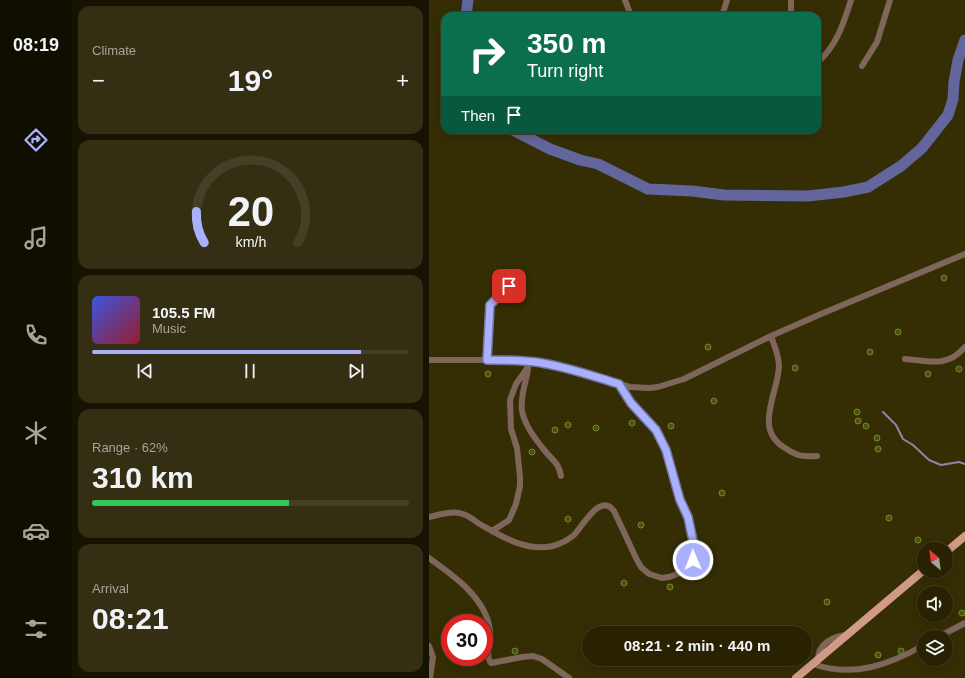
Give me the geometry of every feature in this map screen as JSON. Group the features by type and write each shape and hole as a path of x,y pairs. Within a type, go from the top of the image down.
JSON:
{"main road":[{"path":"953,546 965,536"},
{"path":"796,678 917,576"}],"street":[{"path":"625,0 630,12"},
{"path":"723,12 727,0"},
{"path":"791,0 791,11"},
{"path":"821,59 832,47 837,38 851,0"},
{"path":"862,66 877,42 890,0"},
{"path":"429,360 487,360 558,366 631,387 649,388 668,385 684,379 771,336 965,254"},
{"path":"487,360 490,305 511,284 511,280"},
{"path":"771,336 779,361 768,420 771,433 780,446 793,454 802,457 817,456"},
{"path":"905,359 933,362 944,361 955,357 965,346"},
{"path":"528,364 522,397 524,418 545,451 558,465 561,476"},
{"path":"492,531 509,520 516,504 520,486 517,448 511,429 510,400 516,384 528,364"},
{"path":"429,517 447,513 460,513 513,542 533,547 552,546 561,543 574,534 596,509 603,505 608,506 614,511 641,567 649,574 662,578 680,573 690,565 693,560 688,517 680,500 666,450 656,430 631,403 619,384"},
{"path":"429,558 458,580 471,593 484,612 490,629 491,637 488,658 491,663 533,656 542,659 569,678"},
{"path":"952,630 965,623"},
{"path":"429,646 433,657 430,678"},
{"path":"816,661 822,668 832,672 848,674 873,670 886,666 917,649"}],"building":[{"path":"944,275 947,278 944,281 941,278"},
{"path":"898,329 901,332 898,335 895,332"},
{"path":"708,344 711,347 708,350 705,347"},
{"path":"870,349 873,352 870,355 867,352"},
{"path":"795,365 798,368 795,371 792,368"},
{"path":"959,366 962,369 959,372 956,369"},
{"path":"488,371 491,374 488,377 485,374"},
{"path":"928,371 931,374 928,377 925,374"},
{"path":"714,398 717,401 714,404 711,401"},
{"path":"857,409 860,412 857,415 854,412"},
{"path":"858,418 861,421 858,424 855,421"},
{"path":"632,420 635,423 632,426 629,423"},
{"path":"568,422 571,425 568,428 565,425"},
{"path":"671,423 674,426 671,429 668,426"},
{"path":"866,423 869,426 866,429 863,426"},
{"path":"596,425 599,428 596,431 593,428"},
{"path":"555,427 558,430 555,433 552,430"},
{"path":"877,435 880,438 877,441 874,438"},
{"path":"878,446 881,449 878,452 875,449"},
{"path":"532,449 535,452 532,455 529,452"},
{"path":"722,490 725,493 722,496 719,493"},
{"path":"889,515 892,518 889,521 886,518"},
{"path":"568,516 571,519 568,522 565,519"},
{"path":"641,522 644,525 641,528 638,525"},
{"path":"916,538 920,538 920,542 916,542"},
{"path":"624,580 627,583 624,586 621,583"},
{"path":"670,584 673,587 670,590 667,587"},
{"path":"827,599 830,602 827,605 824,602"},
{"path":"962,610 965,613 962,616 959,613"},
{"path":"515,648 518,651 515,654 512,651"},
{"path":"901,648 904,651 901,654 898,651"},
{"path":"878,652 881,655 878,658 875,655"}],"waterway":[{"path":"466,12 468,0"},
{"path":"521,134 550,149 580,160 598,164 648,189 692,191 724,195 808,196 844,192 868,187 901,166 922,148 948,115 953,99 958,60 965,40"},
{"path":"883,412 896,425 903,439 913,445 929,460 941,465 959,462 965,464"}],"route":[{"path":"509,286 490,305 487,360 544,363 589,374 619,384 631,403 656,430 666,450 680,500 690,524 693,541 693,560"}]}
